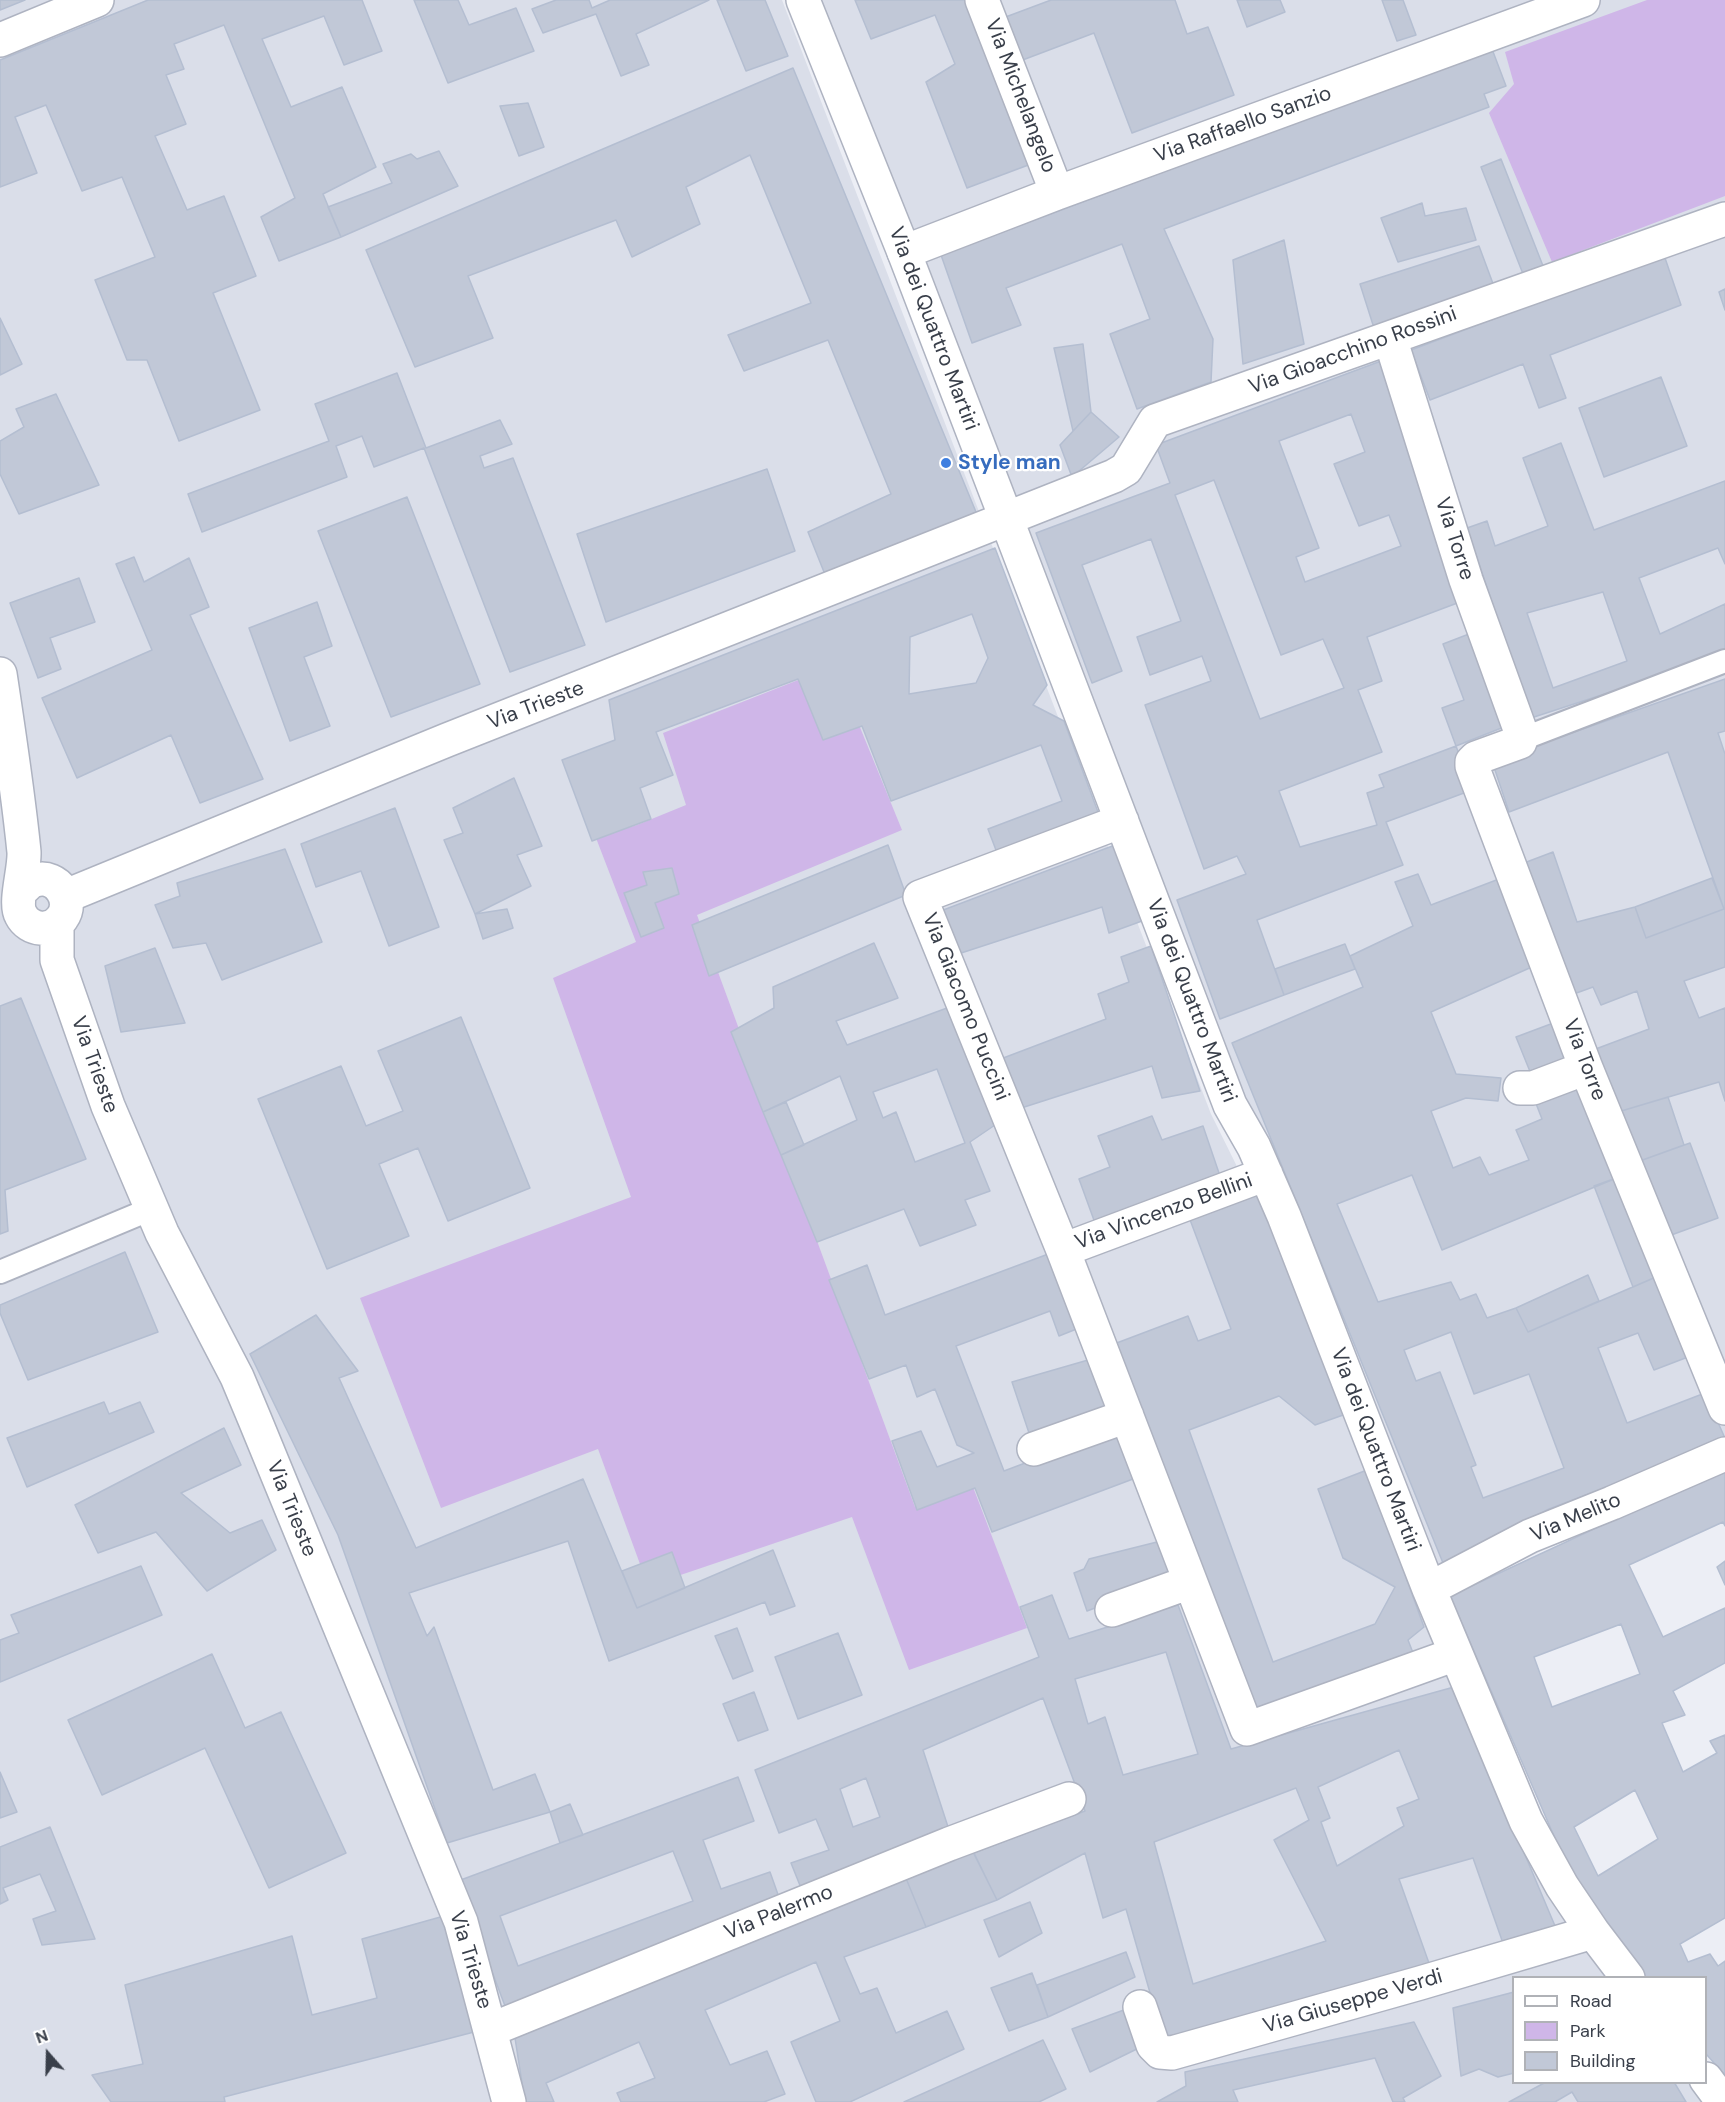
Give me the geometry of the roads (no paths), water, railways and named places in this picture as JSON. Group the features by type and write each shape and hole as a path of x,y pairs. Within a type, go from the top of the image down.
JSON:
{"street":[{"path":"0,40 97,0"},
{"name":"Via dei Quattro Martiri","path":"803,0 904,252 1230,1106 1254,1147 1288,1227 1456,1654 1526,1821 1563,1886 1593,1932 1627,1976"},
{"name":"Via Raffaello Sanzio","path":"904,252 1057,193 1583,0"},
{"name":"Via Michelangelo","path":"986,1 1057,193"},
{"name":"Via Gioacchino Rossini","path":"1006,518 1114,476 1126,469 1155,421 1725,219"},
{"name":"Via Torre","path":"1389,338 1466,580 1522,739 1476,758 1472,766 1586,1068 1725,1408"},
{"name":"Via Trieste","path":"509,2102 461,1922 237,1377 151,1209 108,1106 57,960 29,907 1006,518"},
{"path":"0,674 29,907"},
{"name":"Via Giacomo Puccini","path":"1063,1250 920,897 1122,821"},
{"path":"1520,1088 1533,1088 1586,1068"},
{"name":"Via Vincenzo Bellini","path":"1063,1250 1266,1174"},
{"path":"1063,1250 1247,1729 1456,1654"},
{"path":"1034,1449 1127,1416"},
{"name":"Via Melito","path":"1429,1588 1530,1536 1725,1454"},
{"path":"1112,1610 1190,1582"},
{"name":"Via Palermo","path":"490,2030 938,1848 1069,1799"},
{"name":"Via Giuseppe Verdi","path":"1140,2007 1153,2045 1160,2052 1172,2053 1593,1932"},
{"path":"1707,2080 1723,2102"}],"lane":[{"name":"Via Torre","path":"1522,739 1725,661"},
{"path":"0,1272 151,1209"}],"place":[{"name":"Style man","path":"946,463"}]}
